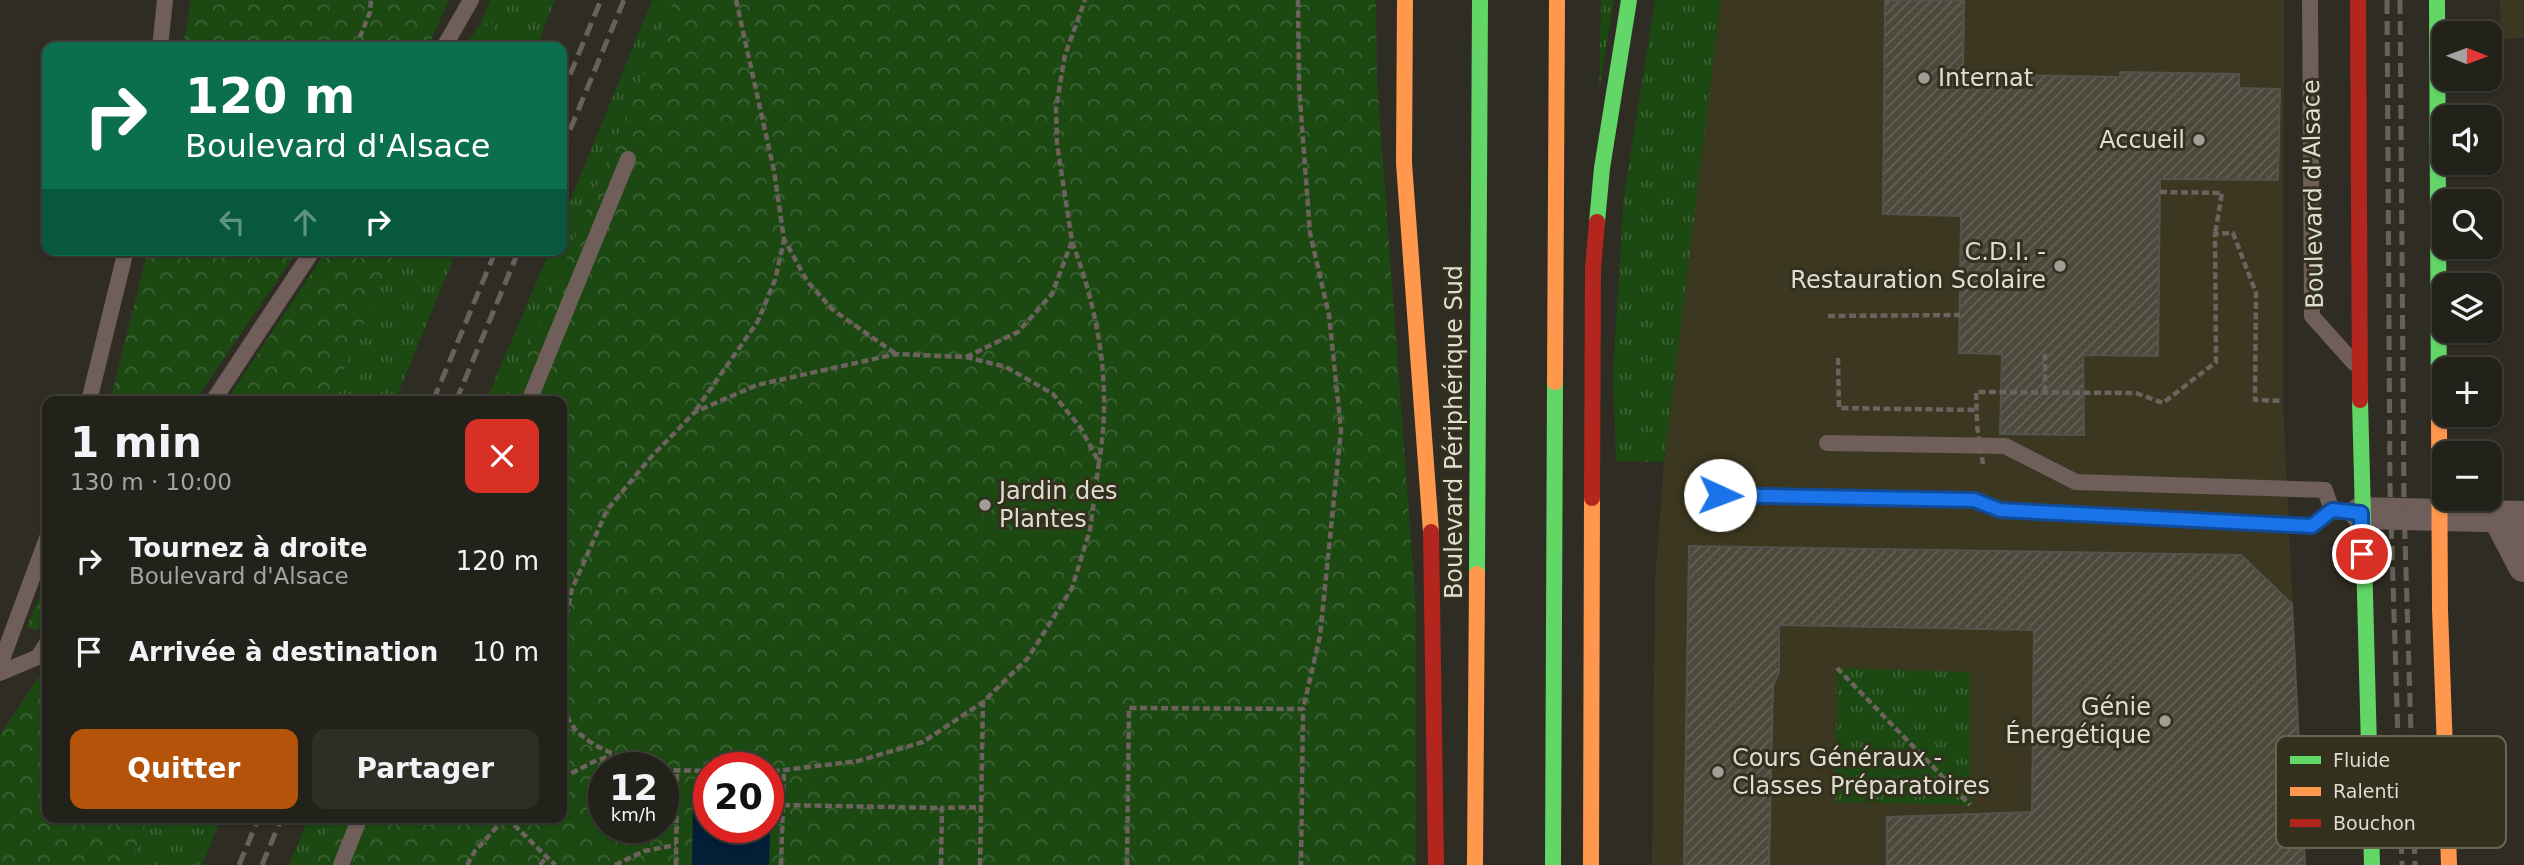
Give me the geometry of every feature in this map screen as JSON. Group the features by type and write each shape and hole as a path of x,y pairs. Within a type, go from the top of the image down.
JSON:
{"main road":[{"path":"1405,0 1405,174 1433,558 1436,865"},
{"name":"Boulevard Périphérique Sud","path":"1475,865 1480,0"},
{"path":"1553,865 1556,0"},
{"path":"1591,865 1593,268 1602,168 1629,0"},
{"name":"Boulevard d'Alsace","path":"2358,0 2361,370 2346,512 2362,736"},
{"path":"2437,0 2440,515 2446,736"}],"street":[{"path":"2346,512 2511,517 2524,566"}],"lane":[{"path":"161,42 165,0"},
{"path":"447,42 471,0"},
{"name":"Boulevard d'Alsace","path":"2309,0 2312,316 2361,370"},
{"path":"530,396 628,159"},
{"path":"90,396 125,256"},
{"path":"216,396 309,256"},
{"path":"1720,495 1974,500 2000,510 2312,526 2346,512 2325,490 2076,482 2005,446 1827,443"},
{"path":"0,665 42,552"},
{"path":"0,673 38,657 42,651"},
{"path":"341,865 358,823"}],"path":[{"path":"358,42 370,12 371,0"},
{"path":"736,0 774,171 784,239 807,281 833,310 896,354"},
{"path":"784,772 858,761 923,742 984,702 1028,658 1072,588 1090,530 1105,426 1103,364 1086,277 1072,241 1057,144 1056,108 1065,54 1085,0"},
{"path":"1298,0 1299,86 1310,233 1329,314 1341,430 1320,636 1303,709 1301,865"},
{"path":"1983,464 1976,392 2136,393 2164,403 2216,362 2215,234 2222,193 2160,192"},
{"path":"2215,234 2233,233 2256,293 2255,400 2283,401"},
{"path":"567,612 572,589 607,510 651,457 695,412 758,321 775,280 784,239"},
{"path":"966,358 1018,332 1052,293 1072,241"},
{"path":"1828,316 1960,315"},
{"path":"695,412 757,385 896,354 966,358 1006,367 1053,394 1080,427 1099,463"},
{"path":"2045,354 2045,392"},
{"path":"1838,358 1839,408 1976,410"},
{"path":"1837,668 1970,805"},
{"path":"980,865 984,702"},
{"path":"1127,865 1129,708 1303,709"},
{"path":"567,710 569,720 591,742 608,752"},
{"path":"567,775 588,765"},
{"path":"784,805 982,807"},
{"path":"941,865 942,807"},
{"path":"467,865 475,851 501,823"},
{"path":"512,823 555,865"},
{"path":"781,865 782,843"},
{"path":"615,865 644,851 676,845 676,865"},
{"path":"540,865 547,857"}],"shaded area":[{"path":"1721,0 2284,0 2283,401 2299,736 2276,736 2276,848 2304,848 2305,865 1652,865 1655,581 1667,420"},
{"path":"2500,0 2524,0 2524,38 2502,39"}],"green space":[{"path":"191,0 449,0 430,42 184,42"},
{"path":"490,0 555,0 539,42 486,42 494,24 481,23"},
{"path":"652,0 674,0 509,396 488,396 547,256 567,256 567,209"},
{"name":"Jardin des Plantes","path":"674,0 1376,0 1377,80 1416,609 1416,865 314,865 332,823 567,823 567,396 509,396"},
{"path":"1601,0 1614,0 1599,90"},
{"path":"1655,0 1721,0 1664,462 1616,461 1613,373 1624,195"},
{"path":"481,23 494,24 486,42 468,42"},
{"path":"146,256 294,256 198,396 111,396"},
{"path":"323,256 393,256 332,396 229,396"},
{"path":"393,256 455,256 397,396 332,396"},
{"path":"42,590 42,624 38,630 27,627"},
{"path":"1837,668 1970,672 1970,805 1835,802"},
{"path":"42,672 42,823 146,823 129,865 0,865 0,735"},
{"path":"146,823 220,823 202,865 129,865"},
{"path":"306,823 332,823 314,865 289,865"}],"water":[{"path":"693,796 693,843 770,843 769,865 692,865"}],"building":[{"path":"1885,0 1964,0 1963,74 2120,77 2120,72 2239,74 2239,88 2280,89 2278,180 2160,179 2158,356 2083,355 2084,435 2000,434 2002,354 1959,353 1961,216 1883,214"},
{"path":"1689,546 2241,555 2292,604 2299,736 2276,736 2276,848 2304,848 2305,865 1887,865 1887,817 2032,812 2034,630 1779,625 1779,672 1773,686 1769,865 1684,865"}],"railway":[{"path":"567,82 601,0"},
{"path":"567,137 624,0"},
{"path":"2387,0 2390,488 2398,736"},
{"path":"2400,0 2404,505 2411,736"},
{"path":"435,396 493,256"},
{"path":"458,396 516,256"},
{"path":"239,865 256,823"},
{"path":"262,865 280,823"},
{"path":"2401,848 2402,865"},
{"path":"2414,848 2415,865"}],"traffic: fast":[{"path":"1477,574 1480,0"},
{"path":"1597,222 1602,168 1629,0"},
{"path":"2437,0 2439,357"},
{"path":"1553,865 1555,382"},
{"path":"2360,400 2369,736"},
{"path":"2372,848 2372,865"}],"traffic: slow":[{"path":"1405,0 1404,163 1431,532"},
{"path":"1555,382 1557,0"},
{"path":"2439,427 2440,609 2444,736"},
{"path":"1591,865 1592,498"},
{"path":"1475,865 1477,574"},
{"path":"2448,848 2449,865"}],"traffic: jam":[{"path":"2358,0 2360,400"},
{"path":"1592,498 1593,268 1597,222"},
{"path":"1431,532 1436,865"}],"place":[{"name":"Internat","path":"1924,78"},
{"name":"Accueil","path":"2199,140"},
{"name":"C.D.I. - Restauration Scolaire","path":"2060,266"},
{"name":"Jardin des Plantes","path":"985,505"},
{"name":"Génie Énergétique","path":"2165,721"},
{"name":"Cours Généraux - Classes Préparatoires","path":"1718,772"}],"route":[{"path":"1720,495 1974,500 2000,510 2312,526 2332,510 2361,513 2362,554"}]}
